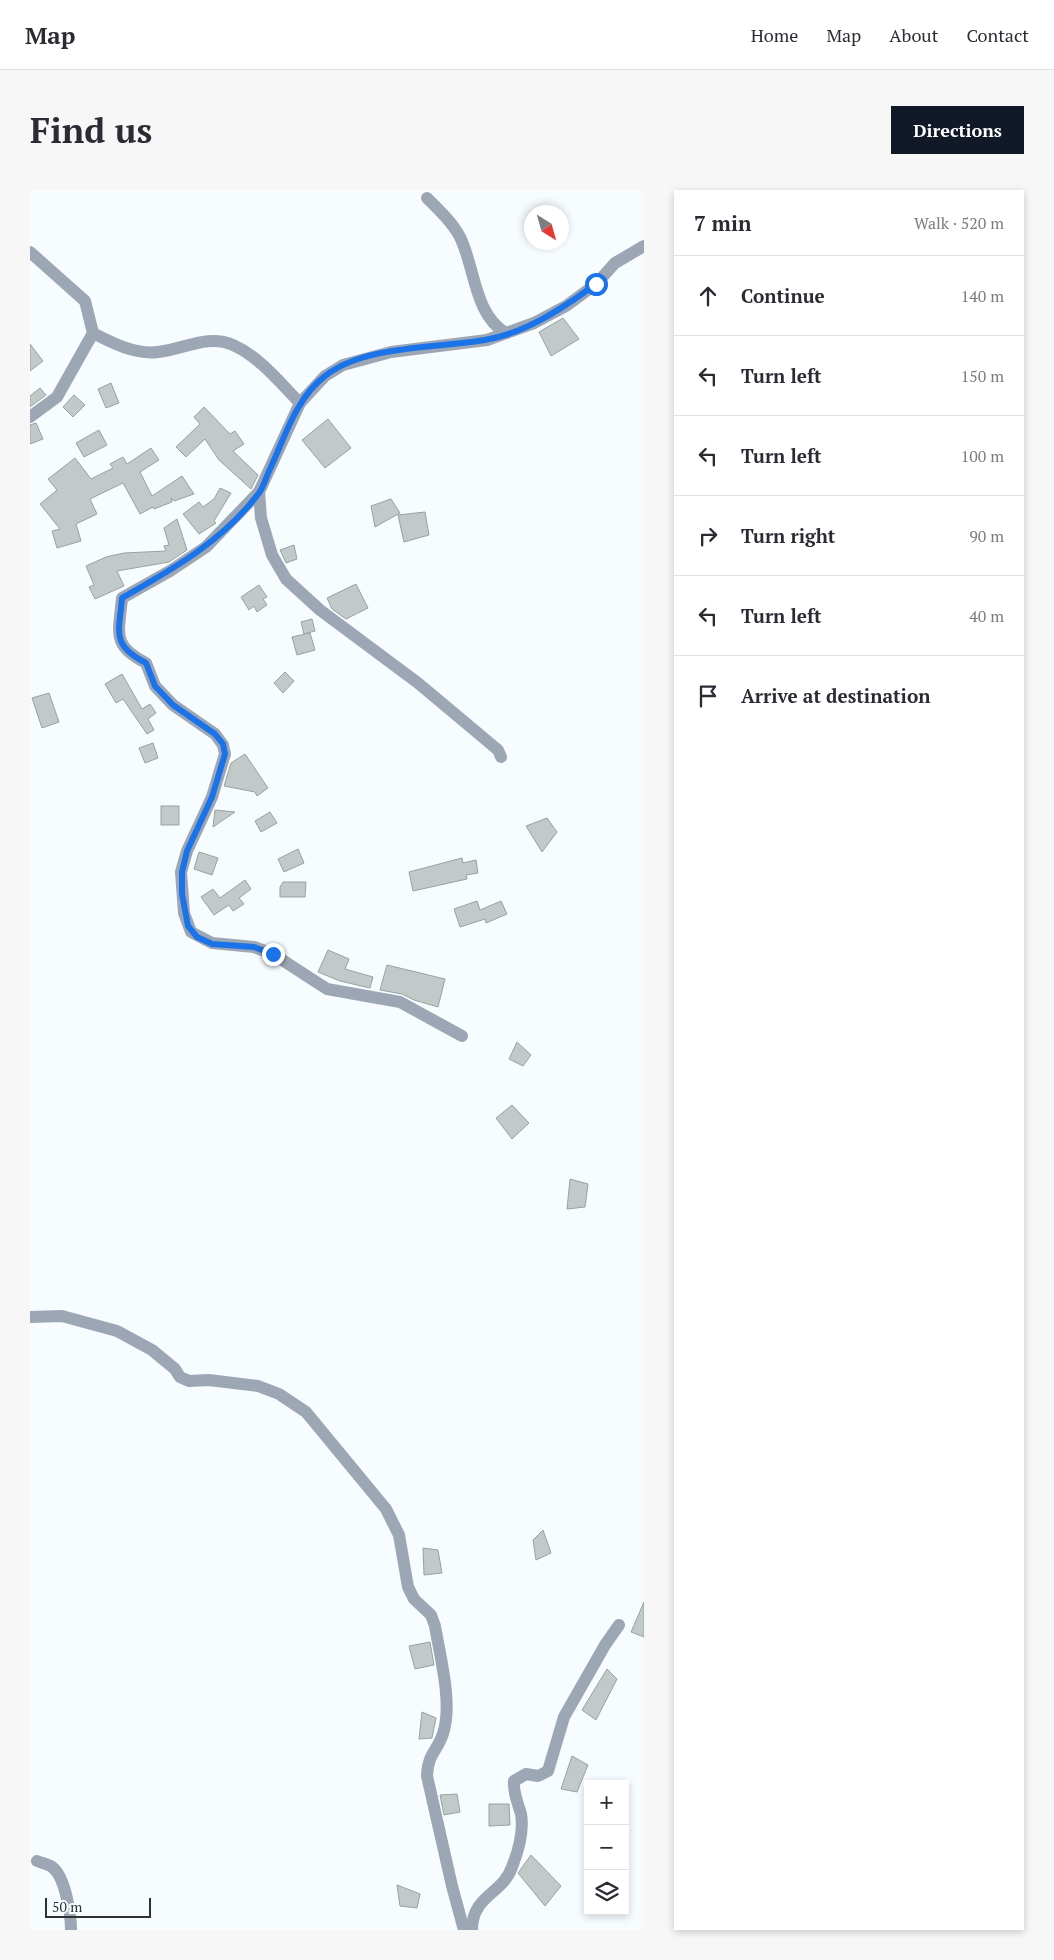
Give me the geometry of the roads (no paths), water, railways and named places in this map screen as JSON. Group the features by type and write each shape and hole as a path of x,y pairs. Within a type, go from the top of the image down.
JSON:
{"street":[{"path":"427,198 446,216 460,238 473,283 491,320 506,333"},
{"path":"462,1036 400,1002 327,988 273,954 254,947 212,944 197,937 188,926 182,894 182,872 187,851 212,797 225,754 223,744 215,734 173,705 155,686 146,663 130,655 123,648 119,630 122,598 170,571 206,547 259,492 300,403 325,376 343,365 391,352 487,340 534,324 566,306 596,284 616,263 644,246"},
{"path":"30,252 85,301 92,333 57,397 30,417"},
{"path":"92,333 119,346 157,353 196,342 215,341 232,345 250,354 300,403"},
{"path":"259,492 261,518 272,555 286,579 320,610 418,682 498,750 501,757"},
{"path":"30,1317 62,1316 117,1331 152,1350 175,1369 180,1377 189,1381 209,1380 258,1386 279,1394 306,1412 386,1509 399,1535 402,1564 408,1587 414,1599 430,1615 435,1626 446,1702 445,1729 428,1761 427,1776 464,1930"},
{"path":"472,1930 474,1912 484,1898 505,1879 514,1861 522,1824 513,1789 514,1781 526,1774 538,1776 548,1771 564,1716 605,1645 619,1625"},
{"path":"37,1861 52,1867 59,1875 71,1917 72,1930"}]}
